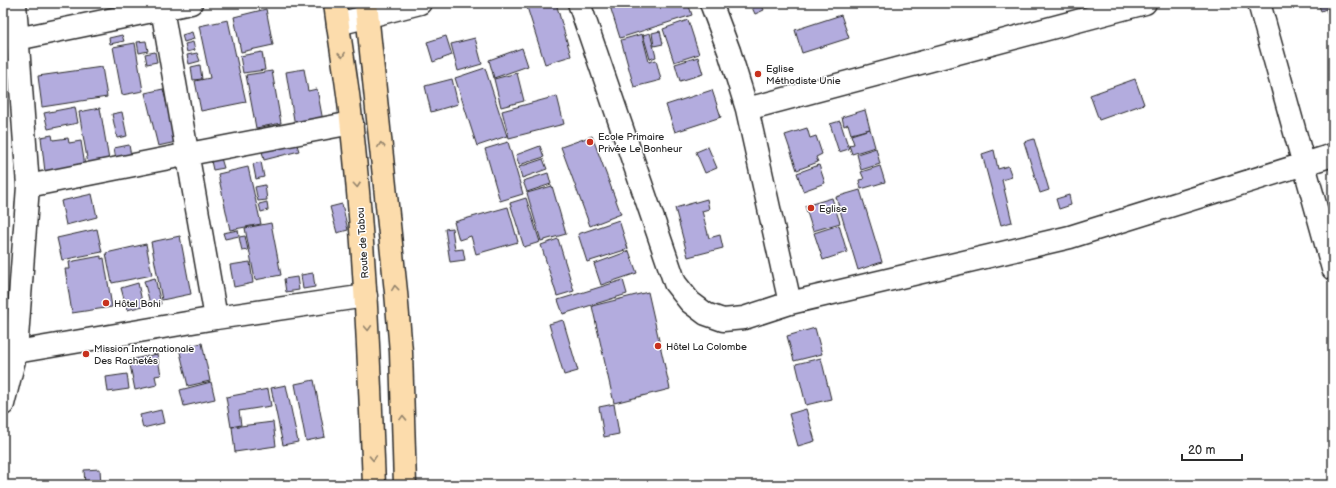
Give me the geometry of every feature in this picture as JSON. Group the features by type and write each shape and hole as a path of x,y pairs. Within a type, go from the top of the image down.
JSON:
{"main road":[{"name":"Route de Tabou","path":"335,3 352,123 366,296 374,485"},
{"path":"367,10 401,352 405,485"}],"street":[{"path":"3,404 16,352 28,186 14,3"},
{"path":"17,39 162,6 191,3"},
{"path":"338,24 367,10 420,3"},
{"path":"579,3 675,283 695,306 706,314 723,320 744,318 790,303 1070,237 1333,155"},
{"path":"711,3 747,109 790,303"},
{"path":"747,109 1145,3"},
{"path":"1259,3 1333,269"},
{"path":"162,6 216,318"},
{"path":"28,186 352,123"},
{"path":"16,352 216,318 366,296"}],"building":[{"path":"540,3 556,3 571,56 545,64 527,7"},
{"path":"609,3 688,3 692,15 620,38"},
{"path":"750,3 761,3 764,10 755,14"},
{"path":"1318,3 1333,3 1333,20 1330,21 1326,9 1321,11"},
{"path":"266,9 273,45 241,52 234,17"},
{"path":"841,15 849,38 802,53 795,30"},
{"path":"228,20 246,102 201,111 195,81 210,78 199,26"},
{"path":"688,20 699,54 674,62 663,29"},
{"path":"660,31 663,44 654,46 652,33"},
{"path":"192,32 194,39 184,42 182,35"},
{"path":"650,33 656,57 650,59 643,35"},
{"path":"642,34 649,62 656,60 661,80 634,87 621,40"},
{"path":"122,35 124,41 110,44 109,38"},
{"path":"446,36 452,55 433,62 427,42"},
{"path":"475,38 482,64 458,71 451,44"},
{"path":"146,41 148,51 139,53 137,42"},
{"path":"193,42 195,50 187,52 185,44"},
{"path":"135,43 143,91 122,95 113,47"},
{"path":"522,48 528,66 494,78 489,60"},
{"path":"155,52 157,62 147,64 145,54"},
{"path":"262,52 265,70 243,73 240,56"},
{"path":"197,53 200,61 189,64 187,55"},
{"path":"698,57 703,74 680,81 675,64"},
{"path":"200,65 202,79 193,80 191,67"},
{"path":"102,67 107,97 42,107 38,76"},
{"path":"485,68 507,136 477,146 455,78"},
{"path":"304,69 308,91 317,89 323,121 295,126 286,72"},
{"path":"272,71 281,123 256,128 246,75"},
{"path":"517,73 524,101 501,107 494,79"},
{"path":"452,79 458,104 431,112 425,86"},
{"path":"1135,79 1144,104 1099,120 1090,95"},
{"path":"163,89 176,142 158,146 145,93"},
{"path":"712,90 721,117 675,132 666,105"},
{"path":"557,96 564,124 509,138 502,111"},
{"path":"75,107 78,123 48,129 44,113"},
{"path":"100,108 109,160 88,164 79,112"},
{"path":"865,110 870,129 851,134 848,124 844,126 842,117"},
{"path":"122,112 127,136 117,138 112,114"},
{"path":"840,121 849,149 839,152 830,124"},
{"path":"807,128 810,138 816,136 822,154 816,157 818,162 797,170 785,135"},
{"path":"870,129 875,147 852,154 849,145 854,144 851,135"},
{"path":"52,135 53,140 68,138 69,143 81,141 85,166 45,172 41,137"},
{"path":"592,136 621,214 590,226 561,147"},
{"path":"1034,139 1049,190 1040,193 1024,142"},
{"path":"296,142 299,151 264,160 262,151"},
{"path":"508,142 523,194 500,201 485,149"},
{"path":"129,145 131,156 116,160 114,148"},
{"path":"540,146 544,157 519,165 516,155"},
{"path":"708,147 717,168 705,173 696,152"},
{"path":"876,148 880,164 861,170 857,154"},
{"path":"994,150 998,169 1008,166 1012,177 1002,180 1012,222 1001,225 982,154"},
{"path":"221,158 224,168 213,170 211,161"},
{"path":"543,159 547,169 522,178 519,167"},
{"path":"261,162 264,177 256,179 253,164"},
{"path":"819,165 825,183 803,191 797,173"},
{"path":"880,166 885,182 861,189 859,180 864,179 861,172"},
{"path":"248,167 261,224 230,230 218,174"},
{"path":"548,173 551,184 527,192 523,181"},
{"path":"265,185 267,200 258,201 255,187"},
{"path":"552,186 566,234 541,241 527,193"},
{"path":"860,190 882,262 858,270 836,197"},
{"path":"92,194 97,217 66,225 61,201"},
{"path":"1069,195 1071,205 1059,209 1056,199"},
{"path":"526,198 540,242 524,247 510,203"},
{"path":"832,198 840,223 813,231 805,206"},
{"path":"707,199 709,209 702,211 709,238 720,235 723,248 688,257 675,208"},
{"path":"267,202 268,210 261,212 259,204"},
{"path":"342,204 348,230 337,233 330,207"},
{"path":"508,207 518,242 476,254 471,236 459,240 454,222"},
{"path":"619,220 628,249 587,262 578,234"},
{"path":"271,223 281,275 255,280 245,228"},
{"path":"839,225 847,252 823,260 814,233"},
{"path":"452,228 455,250 463,249 465,260 450,262 445,229"},
{"path":"97,229 102,252 62,260 57,238"},
{"path":"238,230 239,236 225,239 223,233"},
{"path":"180,236 191,294 162,300 151,242"},
{"path":"245,236 248,250 242,251 239,237"},
{"path":"558,239 574,291 557,296 541,245"},
{"path":"146,244 152,275 112,283 106,253"},
{"path":"629,251 637,273 601,285 594,264"},
{"path":"101,256 101,259 104,258 112,307 72,313 65,269 70,269 69,262"},
{"path":"250,262 253,283 234,287 230,265"},
{"path":"313,273 315,287 303,289 301,275"},
{"path":"297,277 299,290 286,292 284,279"},
{"path":"155,278 161,304 151,307 144,281"},
{"path":"623,280 627,294 563,314 558,300"},
{"path":"138,283 143,306 127,310 121,288"},
{"path":"648,292 670,389 614,403 592,306"},
{"path":"563,320 578,371 564,375 549,324"},
{"path":"815,328 822,354 794,361 787,336"},
{"path":"202,343 210,381 188,386 179,348"},
{"path":"157,354 161,375 155,376 157,385 135,390 129,360"},
{"path":"821,358 831,399 806,405 796,364"},
{"path":"127,374 129,389 108,392 106,377"},
{"path":"314,380 325,437 306,441 295,384"},
{"path":"211,382 215,399 184,406 180,390"},
{"path":"286,385 298,442 283,445 271,388"},
{"path":"268,389 271,406 239,411 241,425 231,427 226,397"},
{"path":"614,404 619,434 604,437 599,407"},
{"path":"806,409 815,441 798,446 789,414"},
{"path":"161,410 164,423 143,428 140,415"},
{"path":"273,422 276,446 235,452 232,427"},
{"path":"100,469 101,485 85,485 84,470"}],"place":[{"name":"Eglise Méthodiste Unie","path":"758,74"},
{"name":"Ecole Primaire Privée Le Bonheur","path":"590,142"},
{"name":"Eglise","path":"811,208"},
{"name":"Hôtel Bohi","path":"106,303"},
{"name":"Hôtel La Colombe","path":"658,346"},
{"name":"Mission Internationale Des Rachetés","path":"86,354"}]}
